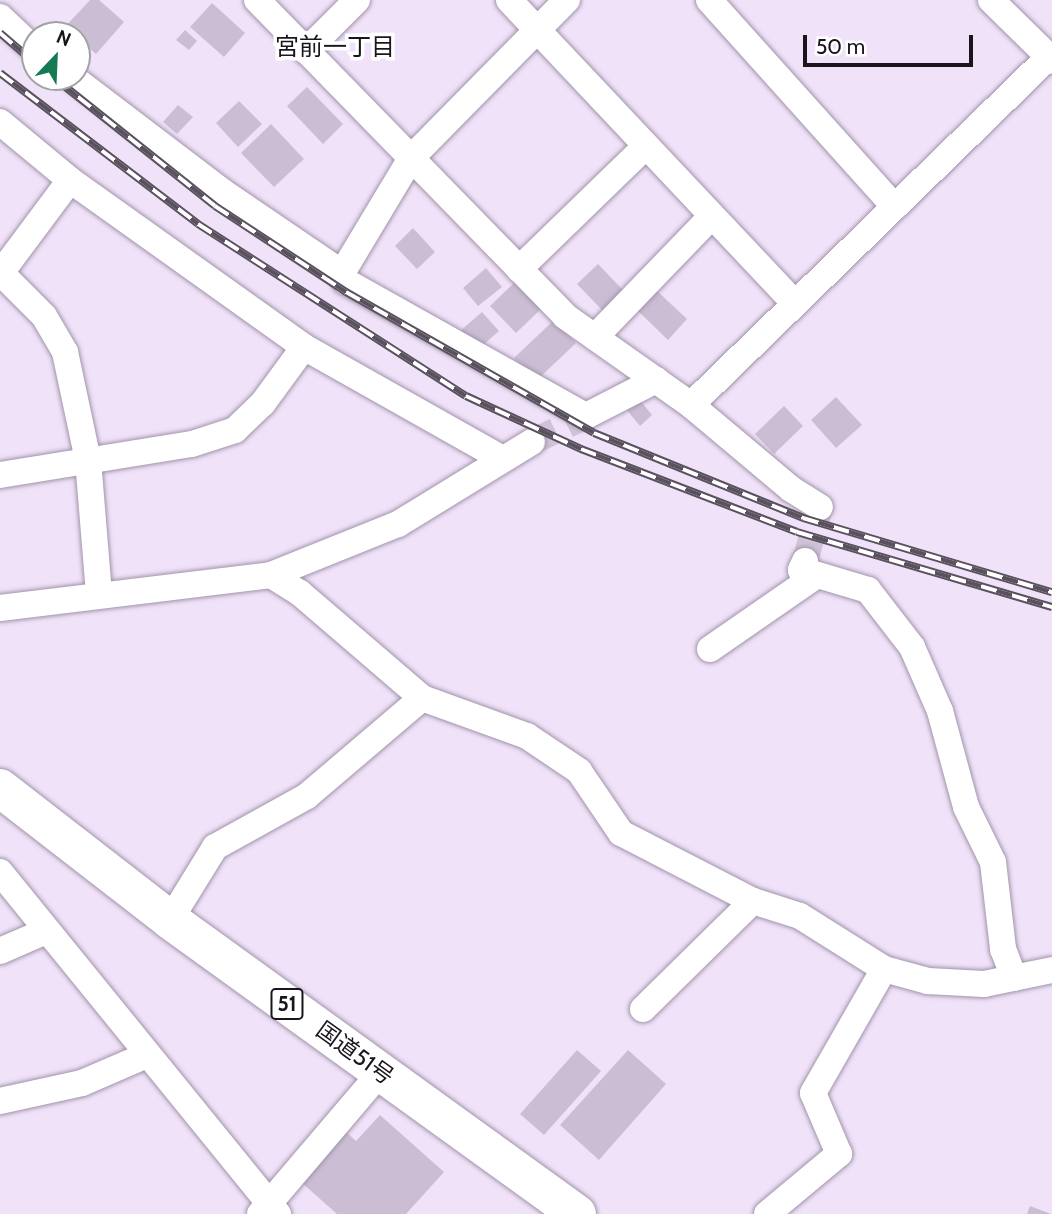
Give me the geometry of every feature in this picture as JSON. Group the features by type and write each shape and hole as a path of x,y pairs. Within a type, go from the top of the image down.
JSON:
{"highway":[{"name":"国道51号","path":"0,788 170,919 577,1214"}],"street":[{"path":"257,0 565,316 691,405 791,489 820,507"},
{"path":"306,51 357,0"},
{"path":"509,0 795,304"},
{"path":"342,273 411,158 535,28 568,0"},
{"path":"709,0 895,207"},
{"path":"691,405 1051,59 991,0"},
{"path":"0,16 21,36"},
{"path":"90,91 223,192 342,273 345,281 586,415 656,380"},
{"path":"0,122 70,180 304,347 501,458"},
{"path":"519,269 646,146"},
{"path":"70,180 0,273 44,316 65,352 88,460 100,594"},
{"path":"595,337 712,216"},
{"path":"0,475 192,444 235,430 263,403 304,347"},
{"path":"0,608 271,575 398,524 501,458 532,442"},
{"path":"710,649 811,568 868,590 912,647 940,711 967,807 993,862 1003,949 1014,978"},
{"path":"271,575 300,593 422,698 527,736 579,771 621,832 753,901 800,916 884,969 928,981 984,984 1052,970"},
{"path":"170,919 215,848 307,796 422,698"},
{"path":"0,872 269,1211 381,1072"},
{"path":"643,1009 753,901"},
{"path":"0,951 46,930"},
{"path":"767,1214 839,1154 813,1093 884,969"},
{"path":"0,1101 82,1083 147,1055"}],"building":[{"path":"90,0 99,0 124,22 96,54 91,50 91,21 71,21"},
{"path":"212,3 245,33 224,57 190,27"},
{"path":"185,30 197,41 189,50 176,40"},
{"path":"307,87 343,124 323,144 287,106"},
{"path":"239,101 262,124 238,147 216,123"},
{"path":"178,105 193,117 177,134 163,122"},
{"path":"271,124 304,159 274,187 241,153"},
{"path":"413,228 435,252 417,269 395,246"},
{"path":"598,264 624,291 603,311 577,284"},
{"path":"486,268 502,287 478,306 463,288"},
{"path":"515,282 541,309 516,333 490,306"},
{"path":"656,290 687,319 668,340 637,310"},
{"path":"482,312 499,331 476,351 459,332"},
{"path":"554,320 576,343 536,381 514,358"},
{"path":"836,397 862,425 836,448 811,420"},
{"path":"639,399 652,415 640,426 626,409"},
{"path":"784,406 803,426 774,454 755,434"},
{"path":"577,1050 601,1071 544,1135 520,1114"},
{"path":"628,1050 666,1084 599,1160 560,1125"},
{"path":"380,1115 444,1172 406,1214 337,1214 301,1182 346,1132 356,1141"},
{"path":"1030,1206 1051,1214 1027,1214"}],"tunnel":[{"path":"532,442 586,416"},
{"path":"805,561 820,507"}],"railway":[{"path":"0,33 21,51"},
{"path":"0,73 198,224 466,396 581,449 797,532 1052,607"},
{"path":"71,91 215,206 346,292 594,433 803,518 1052,592"}],"district":[{"name":"宮前一丁目","path":"335,47"}]}
